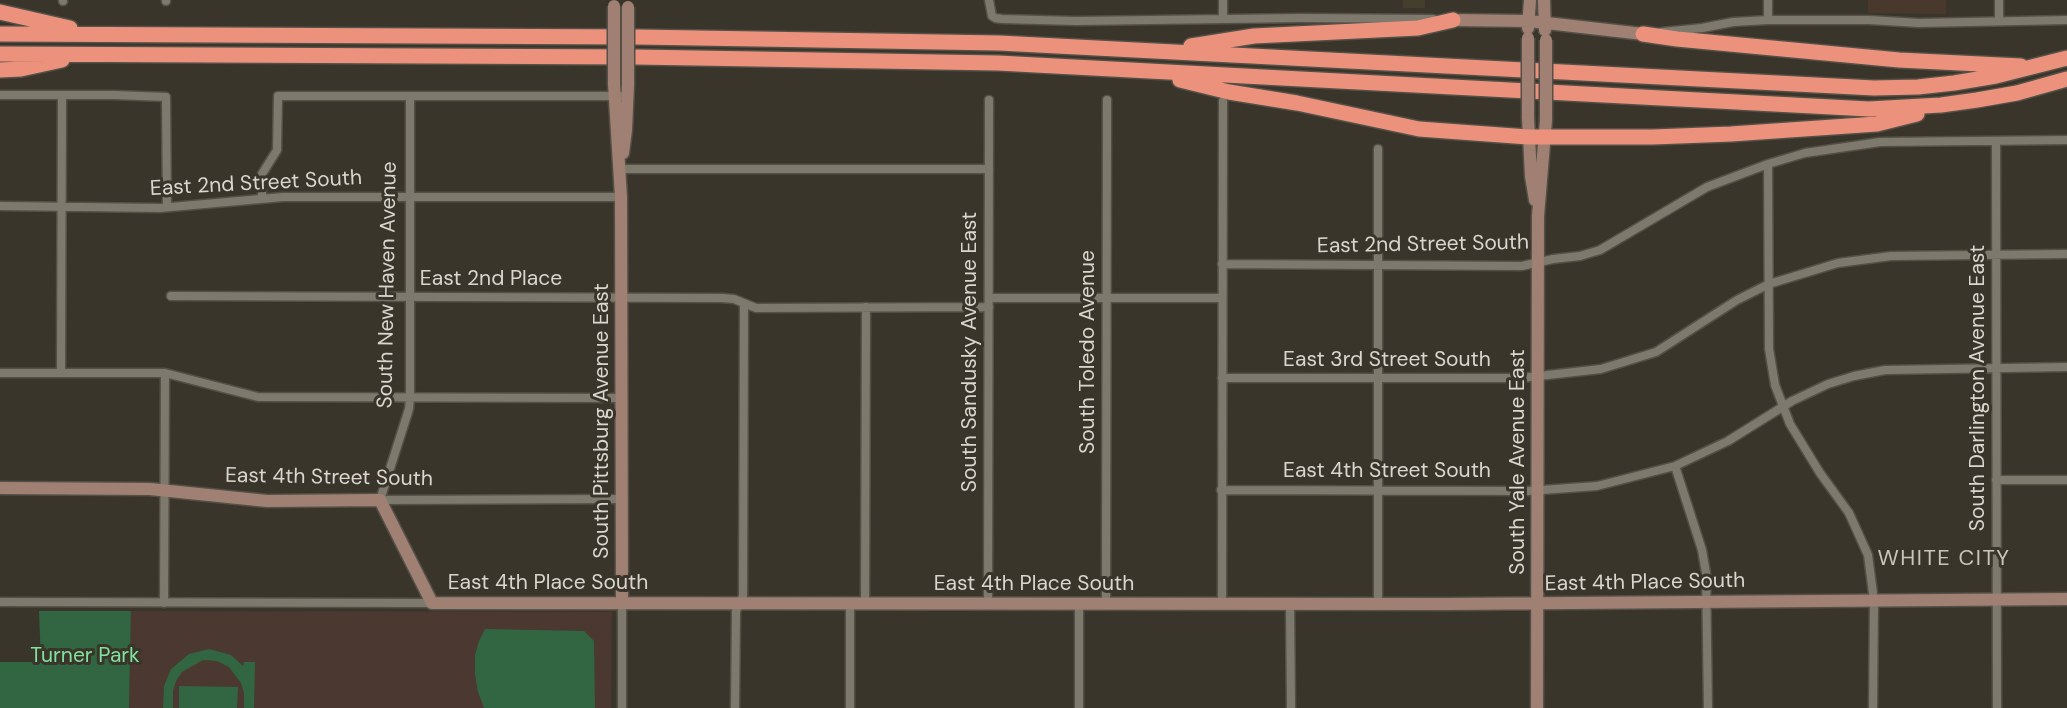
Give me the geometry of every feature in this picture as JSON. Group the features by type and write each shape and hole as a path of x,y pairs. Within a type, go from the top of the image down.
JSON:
{"highway":[{"path":"0,12 94,34"},
{"path":"1160,51 1254,36 1418,28 1454,20"},
{"path":"0,34 867,39 999,43 1874,88 1954,83 2067,58"},
{"path":"1643,34 1899,60 2038,66"},
{"path":"0,54 998,63 1869,109 1941,105 1977,100 2017,93 2067,79"},
{"path":"0,70 21,69 88,54"},
{"path":"1145,71 1229,92 1297,103 1419,129 1528,137 1692,136 1877,124 1977,100"}],"street":[{"path":"989,0 992,16 1002,19 1076,21 1389,18 1529,21 1643,34 1702,28 1733,22 1768,20 1869,20 1920,23 2067,20"},
{"path":"1223,0 1223,20"},
{"name":"South Yale Avenue East","path":"1530,0 1528,137 1531,176 1538,216"},
{"name":"South Yale Avenue East","path":"1537,708 1538,216 1546,137 1544,0"},
{"path":"1768,0 1768,20"},
{"path":"1999,0 2000,21"},
{"name":"South Pittsburg Avenue East","path":"614,3 614,90 621,169 622,708"},
{"name":"South Pittsburg Avenue East","path":"621,169 628,90 628,3"},
{"path":"262,197 262,174 277,150 278,96 410,96 628,90"},
{"path":"0,95 166,97 167,207"},
{"path":"61,373 62,95"},
{"name":"South New Haven Avenue","path":"380,500 409,409 410,398 410,96"},
{"name":"South Toledo Avenue","path":"1106,604 1107,99"},
{"name":"South Sandusky Avenue East","path":"988,604 989,100"},
{"path":"1222,101 1222,605"},
{"name":"East 2nd Street South","path":"1222,264 1522,266 1580,256 1600,250 1707,187 1805,153 1880,142 2067,140"},
{"name":"South Darlington Avenue East","path":"1996,141 1997,708"},
{"path":"1378,149 1378,604"},
{"path":"1768,164 1769,349 1775,385 1799,441 1849,513 1868,555 1874,601 1873,708"},
{"path":"621,169 989,169"},
{"name":"East 2nd Street South","path":"0,206 167,207 262,197 621,197"},
{"name":"East 3rd Street South","path":"1222,378 1521,378 1601,369 1656,352 1737,300 1769,284 1814,269 1864,258 1891,256 2067,254"},
{"name":"East 2nd Place","path":"171,296 722,298 734,299 756,308 866,307 1106,298 1222,298"},
{"path":"735,708 736,611 743,596 744,303"},
{"path":"865,604 866,307"},
{"name":"East 4th Street South","path":"1221,490 1528,491 1597,486 1675,466 1728,441 1783,407 1828,384 1875,372 2067,367"},
{"path":"0,373 165,373 258,397 621,398"},
{"path":"164,603 165,373"},
{"path":"1675,466 1702,550 1706,573 1708,708"},
{"path":"1996,480 2067,480"},
{"name":"East 4th Street South","path":"0,488 165,490 248,500 622,499"},
{"path":"380,500 432,603"},
{"name":"East 4th Place South","path":"0,602 1222,605 2067,599"},
{"path":"850,604 850,708"},
{"path":"1078,604 1079,708"},
{"path":"1290,604 1291,708"}],"shaded area":[{"path":"1403,0 1425,0 1425,8 1403,8"},
{"path":"1868,0 1946,0 1946,14 1868,13"},
{"path":"131,611 612,612 611,708 129,708"}],"green space":[{"name":"Turner Park","path":"39,611 131,611 129,708 0,708 0,662 41,662"},
{"path":"485,629 584,631 594,641 595,708 484,708 478,692 475,655"},
{"path":"209,649 231,655 243,666 244,662 255,662 254,708 244,708 241,683 229,667 217,661 203,660 182,672 173,691 173,708 163,708 164,686 171,669 189,654"},
{"path":"179,686 238,687 237,708 179,708"}],"district":[{"name":"WHITE CITY","path":"1944,559"}]}
